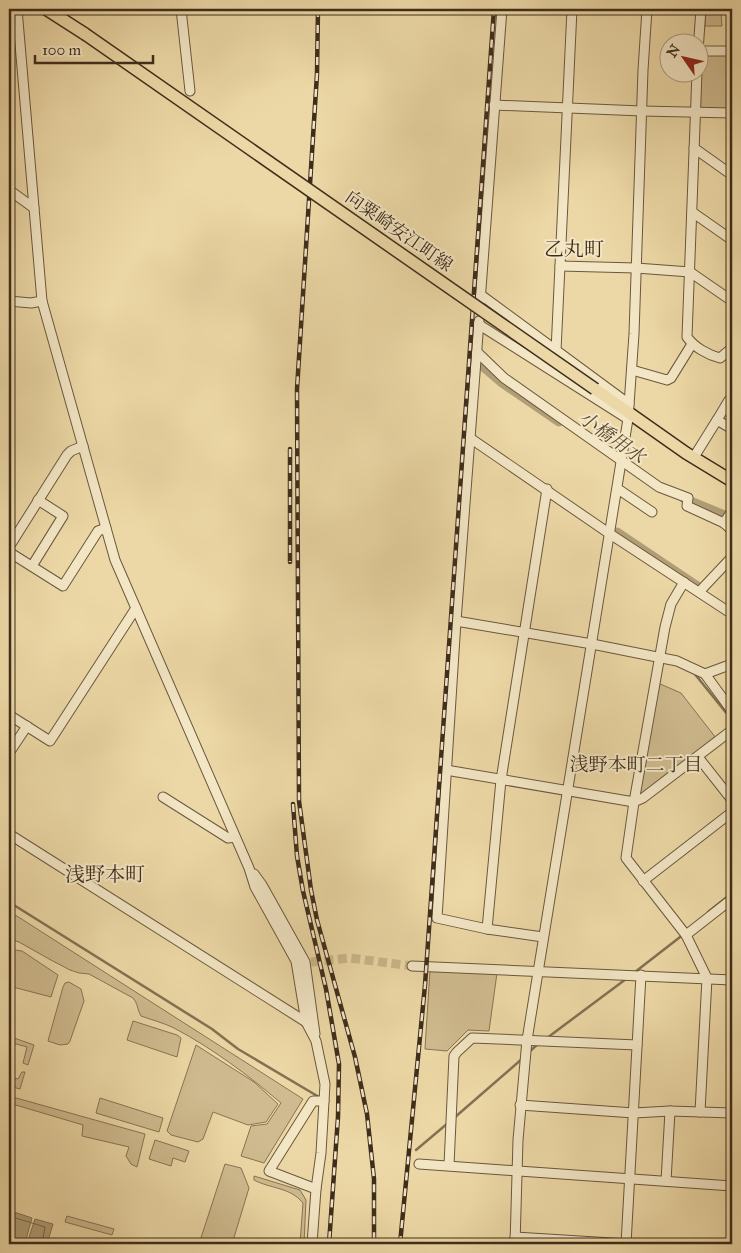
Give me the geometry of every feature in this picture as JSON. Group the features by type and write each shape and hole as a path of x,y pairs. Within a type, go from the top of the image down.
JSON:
{"main road":[{"name":"向粟崎安江町線","path":"46,9 85,34 595,389 732,481"}],"street":[{"path":"17,9 42,301 115,560 249,868 255,887 296,961 306,1022 316,1041"},
{"path":"181,9 190,91"},
{"path":"502,9 480,298 556,351 629,411"},
{"path":"556,351 572,9"},
{"path":"641,975 627,1244 515,1240 520,1105 527,1040 618,489 629,411 648,9"},
{"path":"699,32 701,9"},
{"path":"708,51 732,52"},
{"path":"696,82 687,337 692,344 720,358 732,348"},
{"path":"494,105 732,113"},
{"path":"694,148 732,175"},
{"path":"9,190 34,208"},
{"path":"692,212 732,240"},
{"path":"560,266 636,268 690,272 732,301"},
{"path":"9,301 31,303 42,301"},
{"path":"543,938 487,929 437,918 478,322 629,411"},
{"path":"632,370 667,380 671,378 692,344"},
{"path":"477,352 504,378 659,487 688,498 687,506 724,523 732,530"},
{"path":"694,457 729,400"},
{"path":"717,420 732,429"},
{"path":"470,438 610,534 700,591 732,614"},
{"path":"9,547 67,455 71,451 84,446"},
{"path":"487,929 500,780 547,489"},
{"path":"618,489 652,512"},
{"path":"32,566 63,516 38,500"},
{"path":"724,523 732,511"},
{"path":"9,552 63,586 98,531 106,528"},
{"path":"700,591 732,557"},
{"path":"684,582 671,604 634,802 626,858 686,935 707,978 700,1112"},
{"path":"9,715 50,741 136,608"},
{"path":"456,622 677,660 705,674 732,711"},
{"path":"705,674 732,664"},
{"path":"9,753 27,726"},
{"path":"446,770 634,802 643,798 732,730"},
{"path":"698,757 732,800"},
{"path":"163,797 228,838 235,837"},
{"path":"643,881 732,812"},
{"path":"9,834 306,1022"},
{"path":"249,868 308,962 316,1041 324,1084 321,1154 312,1244"},
{"path":"686,935 732,899"},
{"path":"412,966 538,970 732,980"},
{"path":"449,1165 454,1056 472,1038 637,1045"},
{"path":"316,1189 268,1171 312,1101 324,1101"},
{"path":"520,1105 634,1113 670,1111 732,1113"},
{"path":"666,1181 670,1111"},
{"path":"419,1164 732,1186"}],"shaded area":[{"path":"706,9 709,9 709,12 721,13 722,26 705,26"},
{"path":"708,54 732,54 732,110 696,108 698,82 708,82"},
{"path":"658,683 681,693 716,738 642,794 639,791"},
{"path":"9,911 303,1099 264,1163 241,1156 251,1126 267,1124 281,1103 243,1072 202,1044 170,1026 141,1016 133,998 89,974 70,970 19,942 9,939"},
{"path":"15,950 22,951 58,975 51,997 9,986 9,959 11,953"},
{"path":"430,970 497,973 489,1031 468,1030 447,1051 425,1049"},
{"path":"69,982 81,989 84,1001 70,1041 68,1044 60,1045 48,1041 63,987 65,983"},
{"path":"133,1021 181,1038 177,1057 127,1040"},
{"path":"14,1038 34,1045 28,1065 23,1063 27,1047 13,1043"},
{"path":"196,1045 254,1082 278,1104 266,1122 248,1125 213,1112 203,1139 198,1142 171,1135 167,1131"},
{"path":"22,1072 25,1072 20,1089 9,1086 9,1077 18,1079"},
{"path":"9,1096 145,1134 137,1167 131,1164 126,1156 129,1147 82,1136 83,1125 9,1103"},
{"path":"100,1098 163,1118 159,1132 96,1113"},
{"path":"155,1140 189,1151 185,1162 173,1158 171,1166 149,1159"},
{"path":"225,1164 241,1168 249,1188 232,1244 199,1244"},
{"path":"254,1176 300,1190 306,1200 304,1244 300,1244 303,1203 286,1191 254,1180"},
{"path":"67,1216 114,1229 112,1235 65,1222"}],"water":[{"path":"14,1212 32,1218 25,1243 9,1238 9,1228"},
{"path":"35,1219 53,1224 47,1244 27,1243"}],"waterway":[{"name":"小橋用水","path":"481,365 502,383 559,422"},
{"name":"小橋用水","path":"683,498 727,516 732,521"},
{"path":"617,532 699,587"},
{"path":"694,673 732,720"},
{"path":"708,912 732,893"},
{"path":"9,902 212,1029 238,1049 319,1097"},
{"path":"635,972 684,934"},
{"path":"547,1038 626,979"},
{"path":"529,1052 538,1044"},
{"path":"454,1118 523,1058"},
{"path":"416,1150 448,1123"}],"tunnel":[{"path":"311,962 350,958 412,966"}],"railway":[{"path":"318,9 317,74 297,389 299,801 317,920 355,1057 367,1114 374,1179 374,1244"},
{"path":"400,1244 425,985 494,9"},
{"path":"290,449 290,562"},
{"path":"293,804 297,856 303,891 326,989 339,1064 338,1117 329,1244"}],"district":[{"name":"乙丸町","path":"574,249"},
{"name":"浅野本町二丁目","path":"636,764"},
{"name":"浅野本町","path":"105,874"}]}
